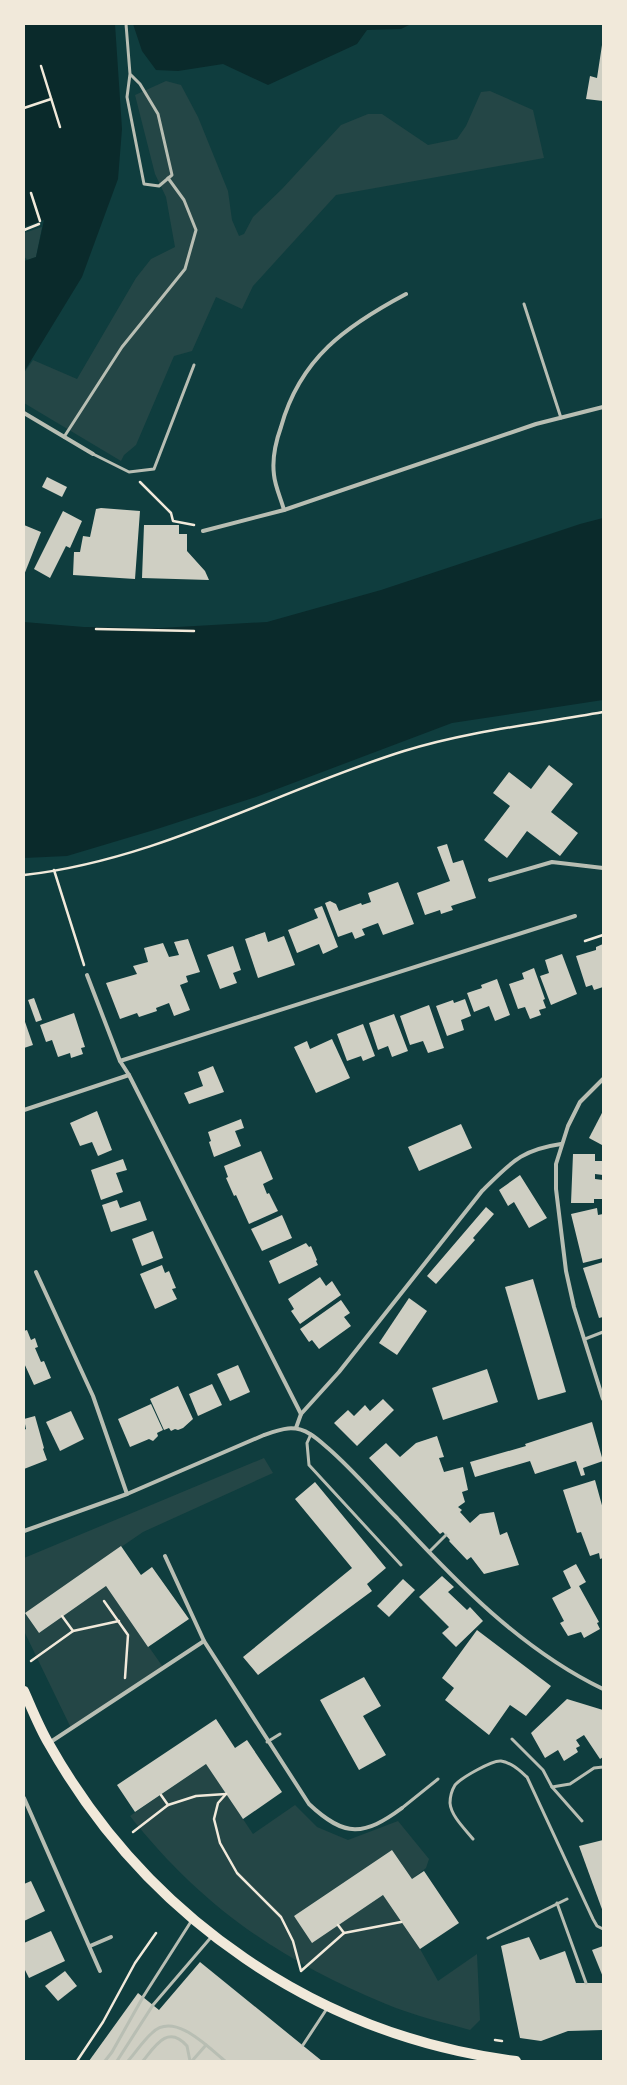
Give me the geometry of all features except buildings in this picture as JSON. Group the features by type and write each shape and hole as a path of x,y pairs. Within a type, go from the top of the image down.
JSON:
{"main road":[{"path":"24,1692 48,1744 77,1790 147,1878 213,1935 281,1982 328,2007 389,2032 418,2041 478,2056 516,2061"}],"street":[{"path":"284,510 274,475 277,441 286,409 301,377 322,352 347,329 372,312 406,294"},
{"path":"202,531 284,510 536,424 603,407"},
{"path":"25,414 93,454"},
{"path":"490,880 552,862 603,867"},
{"path":"120,1061 575,916"},
{"path":"87,975 120,1061 129,1075 301,1414"},
{"path":"24,1110 129,1075"},
{"path":"603,1079 580,1102 561,1144 556,1164 558,1214 566,1271 574,1307 603,1399"},
{"path":"296,1428 301,1414 339,1372 482,1191 509,1165 528,1151 539,1147 561,1144"},
{"path":"36,1272 93,1396 127,1494"},
{"path":"24,1531 127,1494 264,1435 285,1428 296,1428 311,1434 346,1464 429,1552 466,1589 512,1630 575,1674 603,1689"},
{"path":"165,1556 204,1640 267,1742 309,1804 326,1820 346,1829 367,1829 384,1821 402,1808"},
{"path":"48,1744 204,1640"},
{"path":"24,1798 100,1971"},
{"path":"90,1946 111,1937"}],"lane":[{"path":"126,24 130,74 127,97 144,184 159,186 172,175 158,114 140,84 130,74"},
{"path":"64,438 122,347 185,269 196,230 184,200 168,178"},
{"path":"524,304 561,418"},
{"path":"93,454 129,472 154,469 194,365"},
{"path":"585,1339 603,1332"},
{"path":"311,1434 307,1443 309,1465 401,1565"},
{"path":"429,1552 446,1535"},
{"path":"267,1742 280,1734"},
{"path":"512,1739 543,1770 552,1787 582,1820"},
{"path":"473,1839 452,1811 450,1802 455,1785 492,1762 500,1761 511,1764 527,1777 593,1919 598,1926 603,1929"},
{"path":"552,1787 570,1784 594,1768 603,1767"},
{"path":"402,1808 438,1779"},
{"path":"488,1938 557,1904 566,1898"},
{"path":"557,1904 586,1983"},
{"path":"105,2061 112,2052 143,1997 193,1918"},
{"path":"117,2061 153,2005 213,1935"},
{"path":"302,2045 328,2007"},
{"path":"128,2061 153,2032 162,2027 172,2026 183,2029 206,2045 225,2061"},
{"path":"143,2061 158,2042 169,2037 176,2037 187,2046 191,2061"},
{"path":"191,2061 206,2045"}],"path":[{"path":"41,66 60,127"},
{"path":"24,108 51,99"},
{"path":"24,230 40,223 31,193"},
{"path":"129,472 171,513 173,521 196,526 202,531"},
{"path":"96,629 194,631"},
{"path":"24,875 116,856 196,831 404,751 477,734 603,712"},
{"path":"54,870 87,975"},
{"path":"585,941 603,935"},
{"path":"104,1601 128,1634 124,1692"},
{"path":"62,1616 73,1631"},
{"path":"31,1661 73,1631 119,1621"},
{"path":"133,1832 168,1805 196,1796 226,1794 218,1803 214,1819 220,1843 237,1873 282,1917 293,1941 301,1971 344,1933 401,1922"},
{"path":"160,1795 168,1805"},
{"path":"338,1925 344,1933"},
{"path":"77,2061 103,2022 135,1963 156,1933"}],"shaded area":[{"path":"24,24 115,24 122,129 118,179 82,277 24,372 24,261 36,257 44,220 24,227"},
{"path":"133,24 411,24 401,29 367,30 357,44 268,85 223,64 178,71 156,70 142,51"},
{"path":"166,81 181,85 198,117 228,191 232,220 239,236 244,234 253,217 282,189 341,125 368,114 382,114 428,145 457,139 466,126 481,92 490,91 533,110 544,158 336,195 253,286 242,309 216,297 192,351 174,356 136,445 124,455 121,461 24,403 24,373 33,360 77,379 136,278 151,259 175,247 166,197 155,174 135,95"},
{"path":"42,227 36,257 28,260 24,257 24,233"},
{"path":"603,518 603,700 452,723 256,797 154,830 67,856 24,858 24,622 84,627 160,628 267,622 381,590 580,524"},
{"path":"264,1458 273,1473 143,1532 25,1613 39,1633 106,1586 163,1667 71,1728 24,1631 24,1558"},
{"path":"206,1764 253,1834 295,1805 317,1827 348,1840 398,1821 429,1859 426,1868 412,1879 392,1850 294,1916 312,1942 383,1895 420,1949 438,1981 477,1954 480,2020 470,2030 406,2012 348,1987 311,1969 245,1928 185,1878 130,1816"}]}
